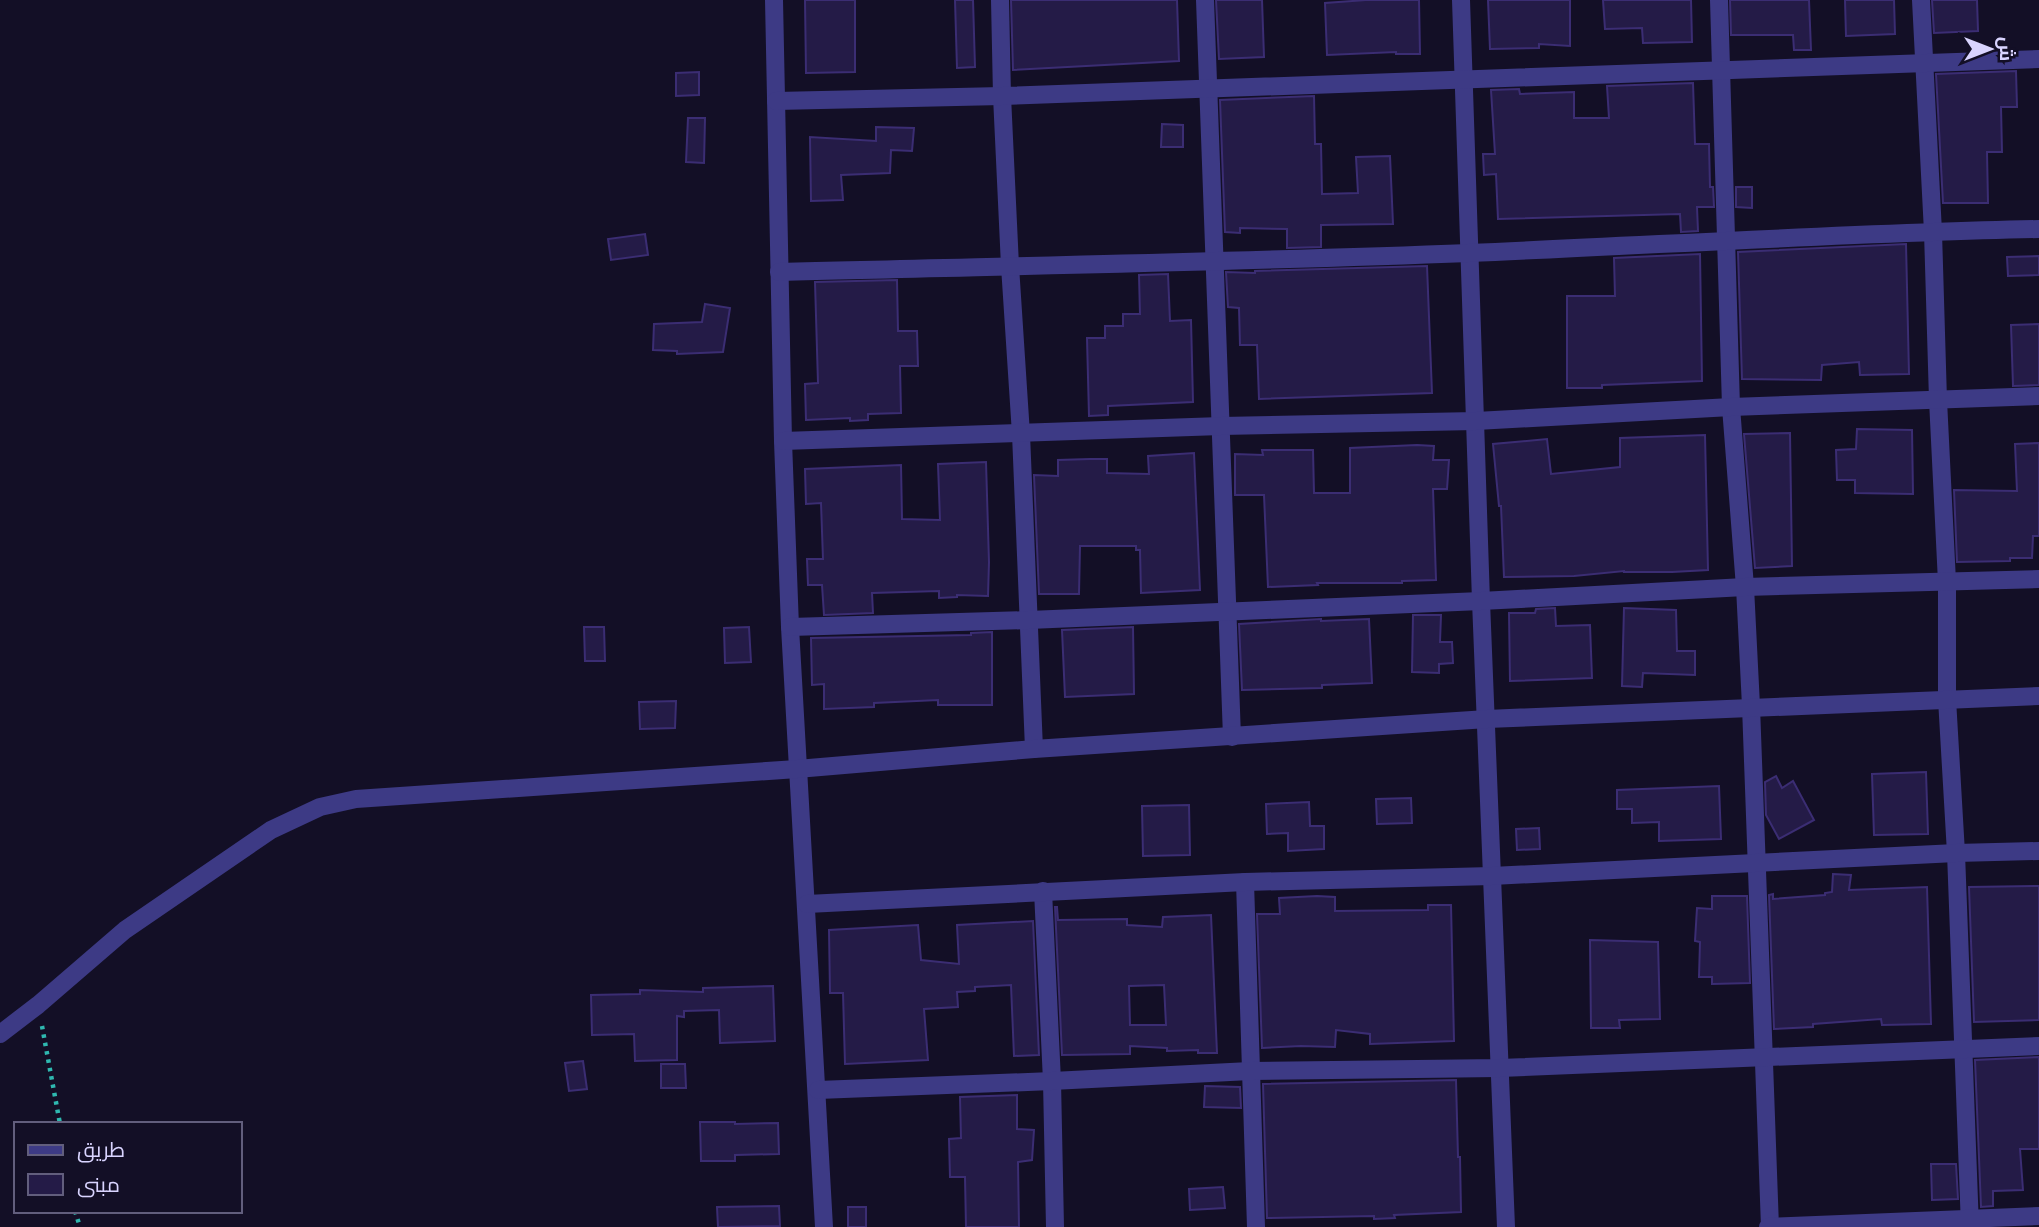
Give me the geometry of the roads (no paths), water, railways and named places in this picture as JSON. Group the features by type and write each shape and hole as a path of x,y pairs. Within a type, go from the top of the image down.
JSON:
{"street":[{"path":"774,0 783,441 790,627 824,1227"},
{"path":"1000,0 1002,96 1021,434 1034,749"},
{"path":"1205,0 1232,737"},
{"path":"1461,0 1506,1227"},
{"path":"1719,0 1731,407 1751,706 1769,1227 1970,1223 2039,1216"},
{"path":"1921,0 1933,232 1947,582 1947,699 1956,853 1970,1223"},
{"path":"776,101 1002,96 2039,59"},
{"path":"779,272 1214,262 2039,229"},
{"path":"783,441 1221,426 1476,421 1731,407 2039,396"},
{"path":"790,627 1029,620 1745,587 2039,579"},
{"path":"0,1034 125,930 271,830 320,807 356,799 1488,719 2039,696"},
{"path":"807,904 1245,882 1492,876 2039,851"},
{"path":"1245,882 1256,1227"},
{"path":"1043,891 1052,1082 1055,1227"},
{"path":"818,1090 1052,1082 1250,1071 1500,1068 2039,1046"}]}
